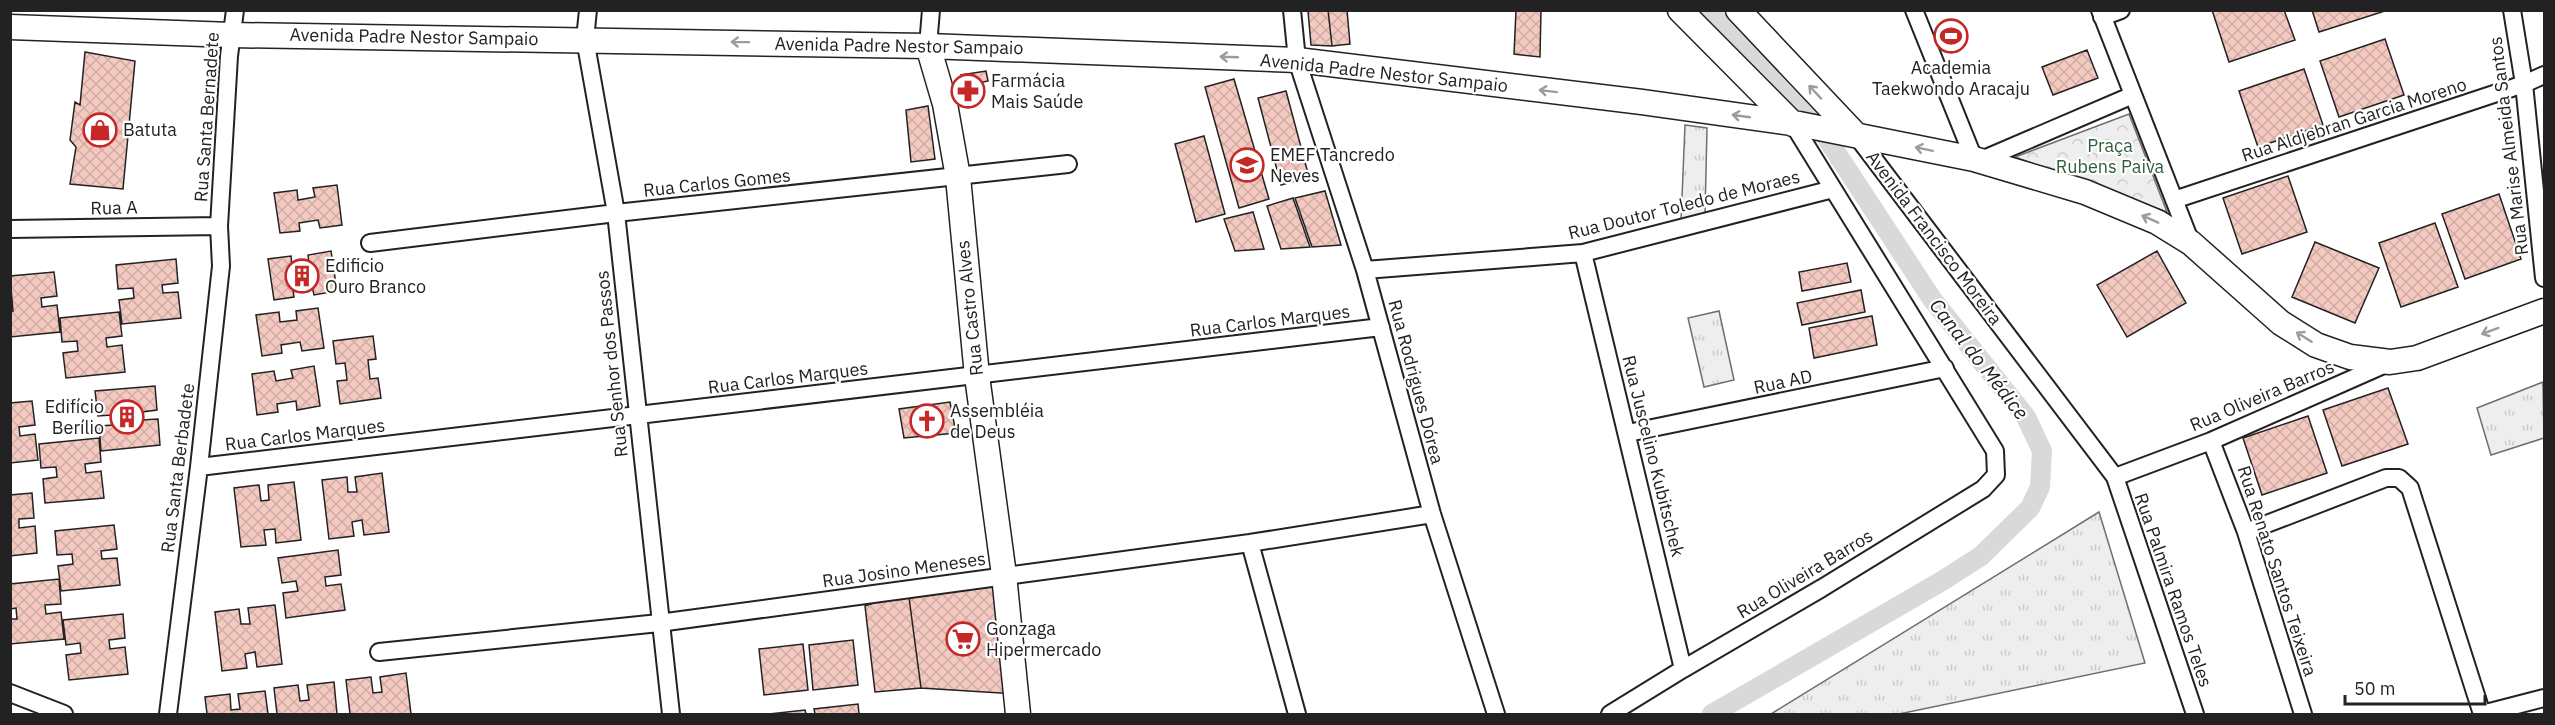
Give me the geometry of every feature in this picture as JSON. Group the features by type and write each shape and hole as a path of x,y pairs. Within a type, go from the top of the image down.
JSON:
{"main road":[{"path":"1680,10 1796,124"},
{"name":"Avenida Francisco Moreira","path":"1738,10 1852,134"},
{"name":"Avenida Padre Nestor Sampaio","path":"10,27 232,35 928,46 1298,60 1642,102 1796,124 1977,160 2085,192 2157,222 2191,243 2281,323 2316,345 2350,357 2390,362 2417,358 2544,311"},
{"name":"Rua Castro Alves","path":"928,46 945,104 957,177 977,376 1004,575 1018,714"}],"street":[{"name":"Rua Santa Bernadete","path":"219,226 235,10"},
{"name":"Rua Senhor dos Passos","path":"588,10 585,39 616,213 636,416 670,714"},
{"name":"Rua Castro Alves","path":"928,46 932,10"},
{"name":"Rua Rodrigues Dórea","path":"1292,10 1298,60 1365,270 1432,514 1496,714"},
{"path":"1914,10 1977,160 2133,95"},
{"path":"2121,10 2101,14 2191,243"},
{"name":"Rua Marise Almeida Santos","path":"2511,10 2524,84 2544,278"},
{"name":"Rua Aldjebran Garcia Moreno","path":"2174,200 2524,84 2544,75"},
{"path":"1796,124 1833,189 1945,368"},
{"name":"Avenida Francisco Moreira","path":"1852,134 2115,477"},
{"name":"Rua Carlos Gomes","path":"370,243 616,213 1068,164"},
{"name":"Rua Doutor Toledo de Moraes","path":"1365,270 1583,253 1833,189"},
{"name":"Rua A","path":"10,230 219,226"},
{"name":"Rua Santa Berbadete","path":"168,714 221,266 219,226"},
{"name":"Rua Juscelino Kubitschek","path":"1583,253 1683,669"},
{"name":"Rua Carlos Marques","path":"199,467 1381,327"},
{"name":"Rua Oliveira Barros","path":"2115,477 2211,441 2390,362"},
{"name":"Rua Oliveira Barros","path":"1610,714 1983,489 1995,475 1995,451 1945,368"},
{"name":"Rua AD","path":"1628,433 1945,368"},
{"name":"Rua Renato Santos Teixeira","path":"2211,441 2247,532 2303,714"},
{"name":"Rua Palmira Ramos Teles","path":"2115,477 2195,714"},
{"name":"Rua Renato Santos Teixeira","path":"2247,532 2386,478 2399,478 2410,488 2482,714"},
{"name":"Rua Josino Meneses","path":"379,652 660,623 1250,543 1432,514"},
{"path":"1250,543 1297,714"},
{"path":"10,693 36,709 64,714"},
{"path":"2482,714 2544,698"}],"green space":[{"name":"Praça Rubens Paiva","path":"2129,114 2167,212 2015,157"},
{"path":"1685,125 1707,128 1705,215 1681,221"},
{"path":"1719,311 1734,380 1704,387 1688,318"},
{"path":"2543,382 2544,438 2491,455 2477,408"},
{"path":"2099,512 2145,663 1899,714 1771,714"}],"building":[{"path":"1328,10 1347,10 1350,44 1332,46"},
{"path":"1328,10 1332,46 1311,45 1308,11"},
{"path":"1516,10 1541,10 1540,57 1514,54"},
{"path":"2212,10 2284,10 2295,40 2229,62"},
{"path":"2312,10 2385,10 2385,11 2319,32"},
{"path":"2385,39 2404,95 2339,117 2320,61"},
{"path":"2087,50 2098,78 2053,95 2042,67"},
{"name":"Batuta","path":"85,52 135,61 123,189 70,184 76,147 70,140 75,102 80,105"},
{"path":"2304,69 2323,125 2258,147 2239,91"},
{"name":"Farmácia Mais Saúde","path":"986,71 988,81 974,84 974,98 964,100 961,75"},
{"path":"1234,79 1269,199 1239,208 1205,87"},
{"path":"1286,91 1309,177 1281,185 1258,98"},
{"path":"928,106 935,159 911,162 906,110"},
{"path":"1204,136 1225,214 1196,222 1175,144"},
{"path":"2288,176 2307,232 2242,254 2223,198"},
{"path":"337,185 342,225 320,228 318,220 299,223 300,231 280,233 274,193 297,190 298,200 315,197 313,188"},
{"path":"1325,191 1341,245 1312,247 1295,198"},
{"path":"2499,194 2521,259 2465,279 2442,214"},
{"path":"1293,198 1310,247 1281,249 1267,206"},
{"path":"1253,212 1264,249 1235,251 1224,219"},
{"path":"2435,223 2458,287 2401,307 2379,243"},
{"path":"2315,242 2379,268 2355,323 2292,297"},
{"name":"Edificio Ouro Branco","path":"331,251 337,291 314,295 312,286 293,289 294,297 274,300 268,259 291,256 292,266 309,264 308,255"},
{"path":"2157,251 2186,303 2127,337 2097,285"},
{"path":"176,259 178,283 162,285 163,293 178,292 181,318 122,324 119,300 134,298 133,288 118,289 116,265"},
{"path":"1847,263 1851,282 1802,291 1799,272"},
{"path":"54,272 57,296 41,298 42,307 57,305 60,332 10,337 10,311 13,311 10,276"},
{"path":"1861,290 1865,312 1802,325 1797,303"},
{"path":"318,308 324,348 302,351 300,342 281,345 282,353 262,356 256,315 279,312 280,322 297,320 296,311"},
{"path":"119,312 122,336 106,338 107,347 122,345 125,372 66,378 63,353 78,351 77,341 62,342 60,318"},
{"path":"1872,316 1877,345 1814,358 1809,328"},
{"path":"373,336 376,359 368,360 370,379 378,378 381,398 340,404 337,381 347,380 345,363 336,364 333,341"},
{"path":"314,366 320,406 297,410 296,401 277,404 278,412 257,415 252,374 274,371 276,381 293,378 291,370"},
{"name":"Edifício Berílio","path":"155,386 157,410 142,412 142,420 158,419 160,445 101,451 99,426 114,425 112,415 98,416 95,391"},
{"path":"2388,388 2408,444 2342,466 2323,410"},
{"path":"32,401 35,425 19,427 20,436 35,434 38,460 10,463 10,403"},
{"name":"Assembléia de Deus","path":"950,402 956,433 904,438 899,409"},
{"path":"2308,416 2327,473 2262,495 2243,438"},
{"path":"99,438 101,462 85,464 86,473 101,471 104,498 45,503 43,479 57,477 56,467 41,468 39,444"},
{"path":"382,473 389,532 364,535 362,520 352,522 354,536 329,539 322,480 347,477 348,492 357,492 355,477"},
{"path":"294,482 301,540 276,543 275,529 264,530 266,545 241,547 234,488 259,485 261,501 269,500 268,485"},
{"path":"32,493 34,518 19,519 19,528 35,526 37,553 10,556 10,495"},
{"path":"114,525 117,549 101,551 102,559 117,558 120,585 61,591 58,566 73,564 72,554 57,555 55,531"},
{"path":"338,550 341,575 325,577 326,586 341,584 345,610 286,618 283,593 298,591 296,581 282,583 278,558"},
{"name":"Gonzaga Hipermercado","path":"1004,575 1016,694 921,688 908,590"},
{"path":"59,579 61,604 45,605 46,614 61,612 64,639 10,644 10,619 17,619 16,608 10,609 10,584"},
{"path":"908,590 921,688 875,692 865,606"},
{"path":"275,605 282,664 257,667 255,652 245,654 247,668 222,671 215,612 239,609 241,624 250,624 248,608"},
{"path":"123,614 125,638 109,640 110,649 125,647 128,674 69,680 66,655 81,653 80,643 66,645 63,620"},
{"path":"853,640 858,685 813,690 809,645"},
{"path":"803,644 808,690 764,695 759,649"},
{"path":"406,673 411,714 350,714 346,680 371,677 373,693 382,692 380,677"},
{"path":"334,682 337,714 277,714 274,688 298,685 300,701 309,700 307,685"},
{"path":"265,691 268,714 207,714 205,697 230,694 231,710 240,709 238,694"},
{"path":"858,704 859,714 815,714 814,709"},
{"path":"805,710 806,714 769,714"}],"waterway":[{"name":"Canal do Médice","path":"1706,10 1807,108 1932,299 2026,417 2042,451 2040,487 2030,508 1981,556 1942,581 1712,714"}],"place":[{"name":"Academia Taekwondo Aracaju","path":"1951,36"},
{"name":"Farmácia Mais Saúde","path":"968,91"},
{"name":"Batuta","path":"100,130"},
{"name":"EMEF Tancredo Neves","path":"1247,165"},
{"name":"Edificio Ouro Branco","path":"302,276"},
{"name":"Edifício Berílio","path":"127,417"},
{"name":"Assembléia de Deus","path":"927,421"},
{"name":"Gonzaga Hipermercado","path":"963,639"}]}
